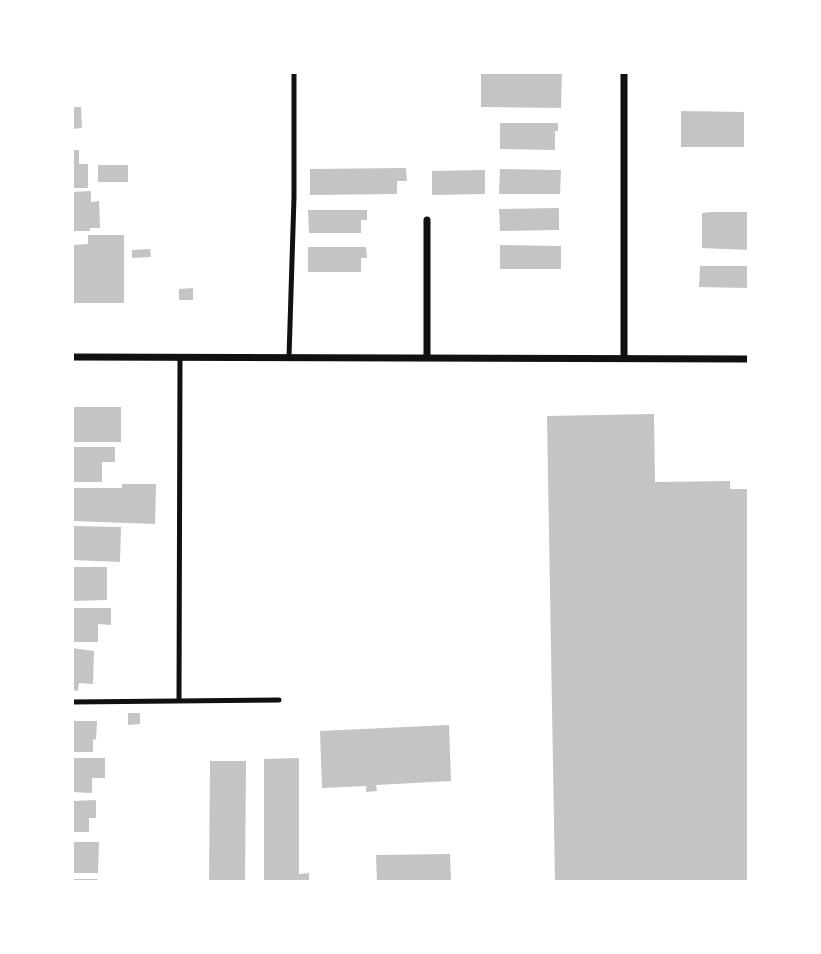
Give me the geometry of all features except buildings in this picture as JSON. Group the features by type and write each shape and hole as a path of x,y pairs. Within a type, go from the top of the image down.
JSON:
{"street":[{"path":"624,72 624,357"},
{"path":"427,220 427,357"},
{"path":"72,357 749,359"}],"lane":[{"path":"289,357 294,197 294,72"},
{"path":"179,701 180,357"},
{"path":"72,702 279,700"}]}
